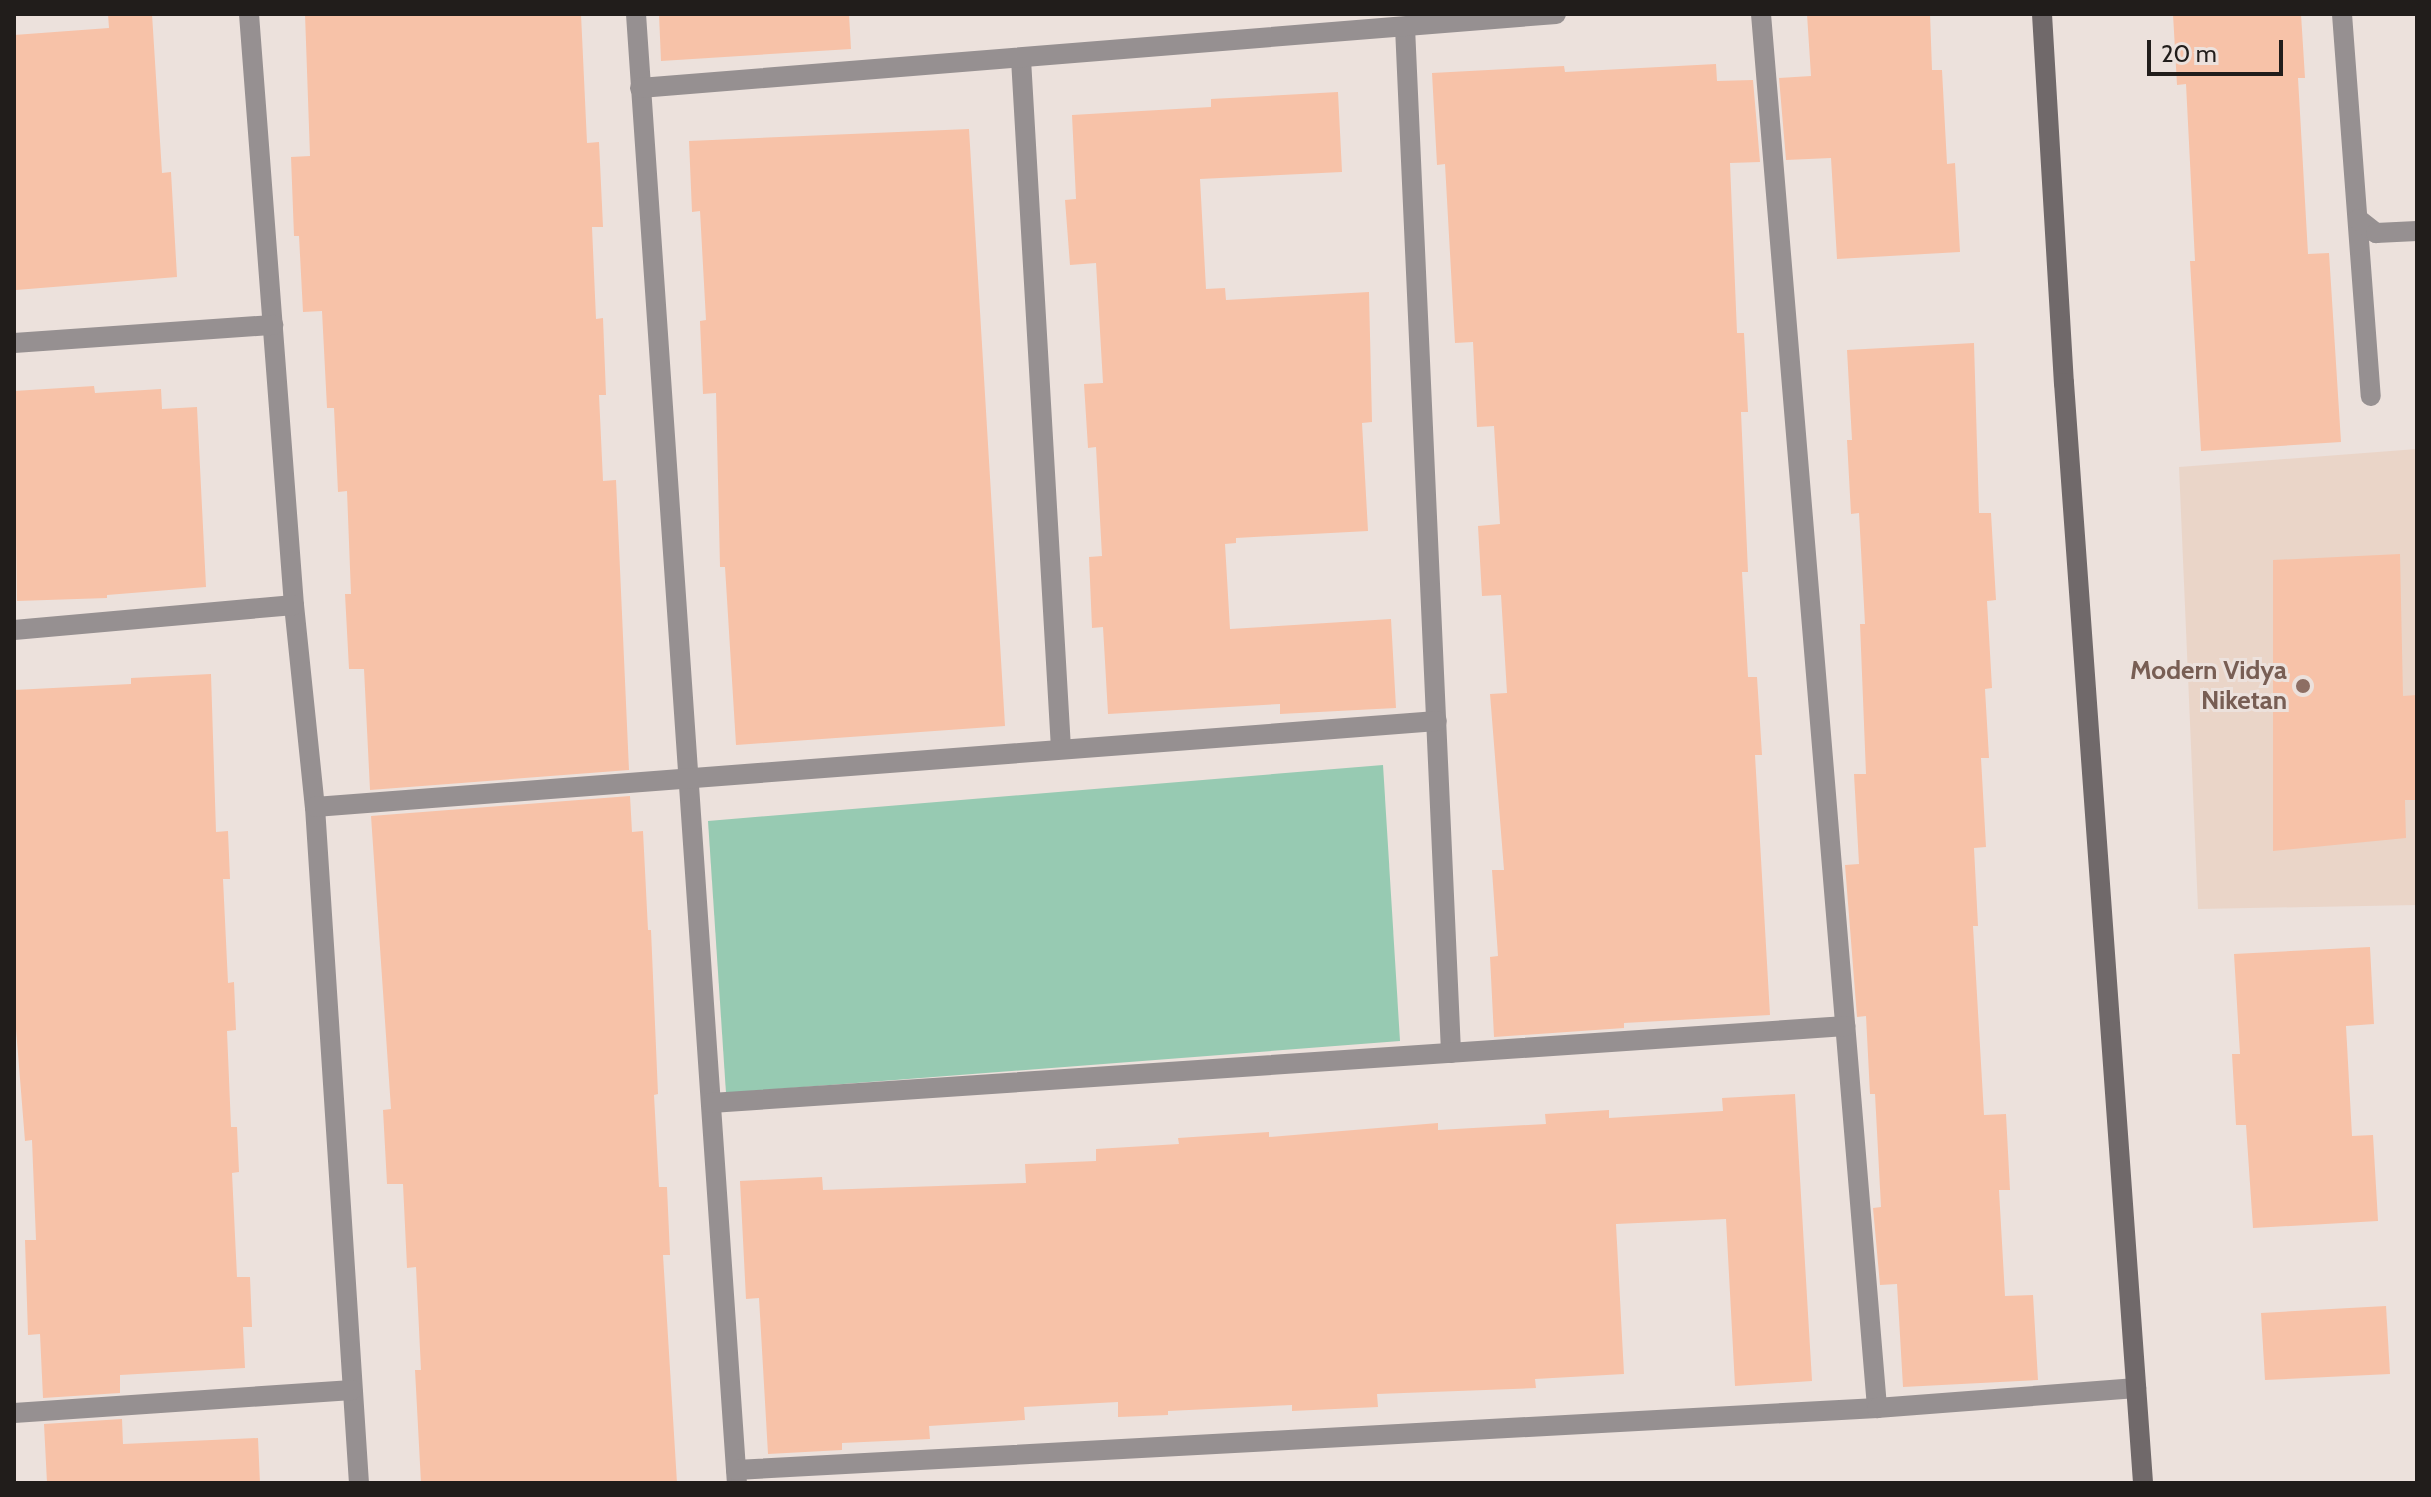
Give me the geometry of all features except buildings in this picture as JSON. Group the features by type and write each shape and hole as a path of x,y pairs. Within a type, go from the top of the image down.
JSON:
{"street":[{"path":"249,14 294,605 315,807 359,1483"},
{"path":"636,14 737,1477 1877,1408 2136,1388"},
{"path":"640,88 1556,14"},
{"path":"1761,14 1877,1408"},
{"path":"2042,14 2065,399 2143,1483"},
{"path":"2342,14 2371,396"},
{"path":"1405,27 1451,1053"},
{"path":"1021,59 1061,749"},
{"path":"2358,219 2376,233 2417,231"},
{"path":"14,343 273,325"},
{"path":"14,630 294,605"},
{"path":"315,807 1437,721"},
{"path":"711,1103 1845,1026"},
{"path":"14,1413 352,1390"}],"shaded area":[{"name":"Modern Vidya Niketan","path":"2417,449 2417,905 2198,909 2179,467"}],"green space":[{"path":"1383,765 1400,1041 726,1093 708,821"}],"place":[{"name":"Modern Vidya Niketan","path":"2303,686"}]}
